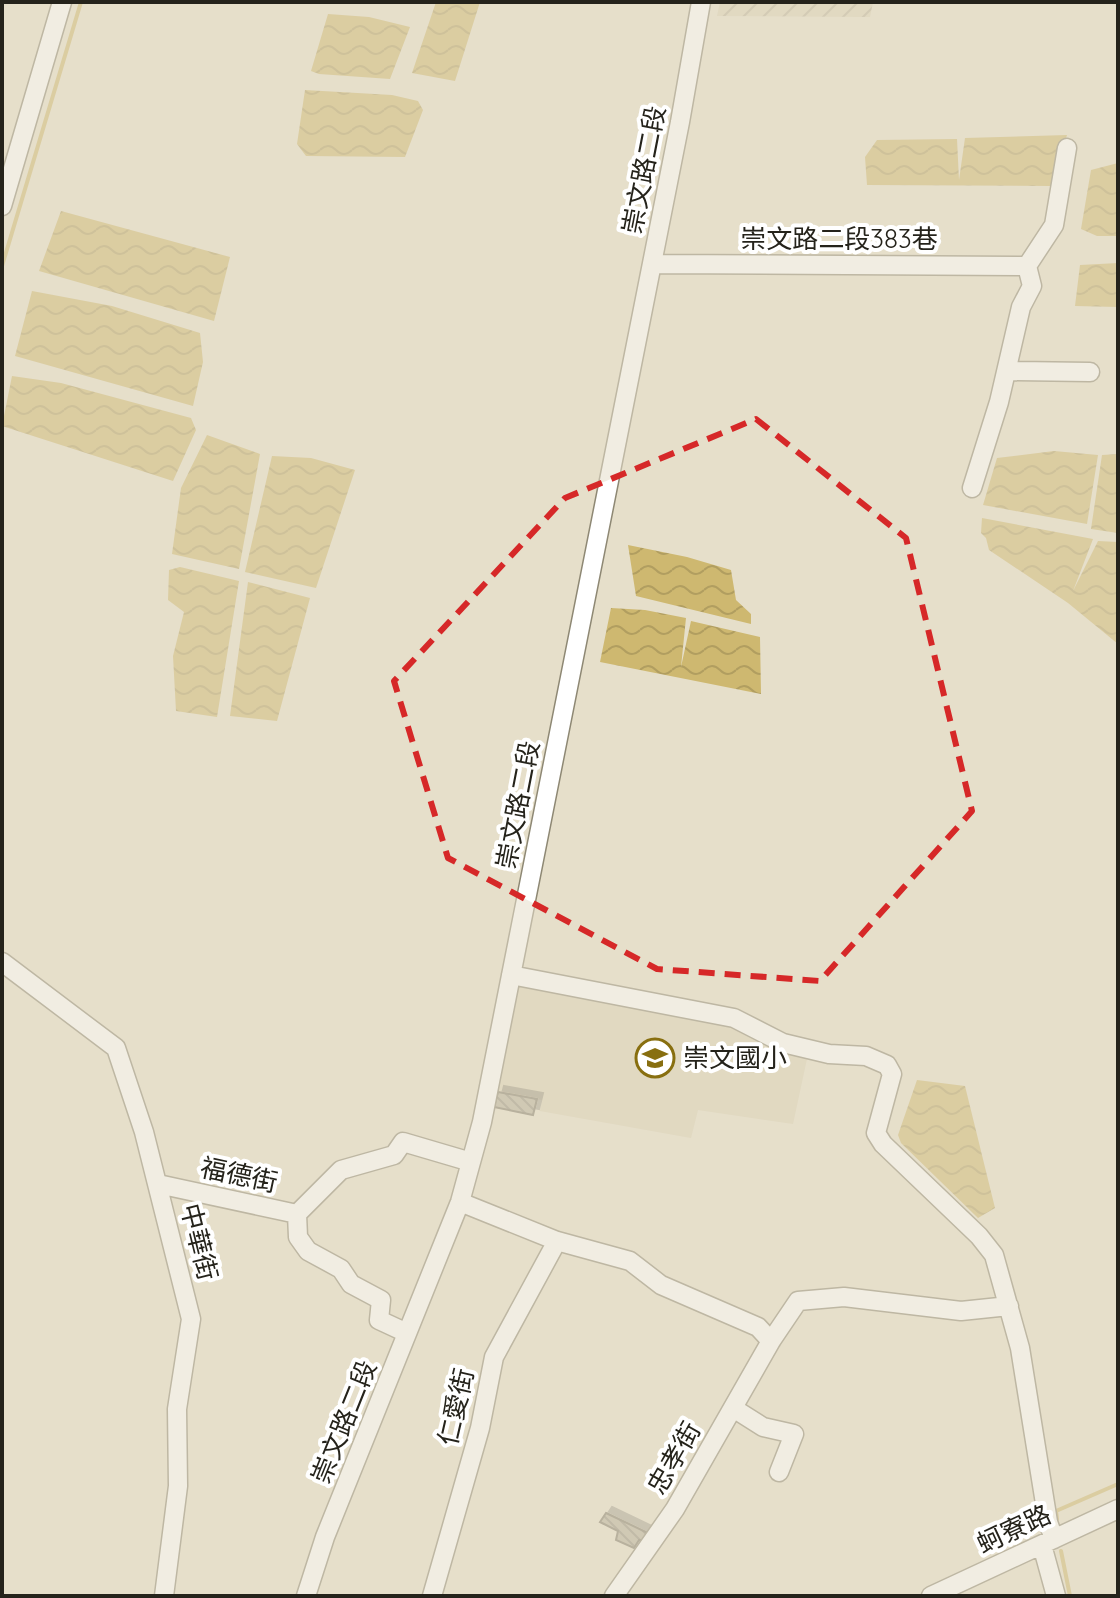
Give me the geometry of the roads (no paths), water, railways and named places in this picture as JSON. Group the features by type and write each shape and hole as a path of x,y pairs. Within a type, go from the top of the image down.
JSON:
{"street":[{"path":"2,206 62,2"},
{"name":"崇文路二段","path":"306,1596 325,1537 460,1202 482,1122 701,2"},
{"path":"972,488 1007,371 1021,307 1032,286 1027,266 1054,225 1067,148"},
{"name":"崇文路二段383巷","path":"652,264 1027,266"},
{"path":"1007,371 1090,372"},
{"name":"中華街","path":"2,962 116,1048 158,1184 191,1319 177,1409 178,1486 164,1596"},
{"path":"511,975 734,1018 783,1043 829,1054 866,1056 887,1065 892,1074 876,1133 883,1144 979,1236 994,1255 1020,1348 1048,1522 1056,1596"},
{"name":"福德街","path":"158,1184 297,1214 341,1170 394,1155 403,1142 471,1162"},
{"path":"460,1202 557,1241 630,1261 661,1285 758,1327 771,1341"},
{"path":"297,1214 298,1237 308,1251 341,1269 351,1284 381,1300 379,1320 407,1333"},
{"name":"仁愛街","path":"432,1596 480,1428 494,1357 557,1241"},
{"name":"忠孝街","path":"614,1596 675,1509 771,1341 798,1301 844,1297 961,1311 1009,1306"},
{"path":"733,1408 763,1427 794,1434 779,1472"},
{"name":"蚵寮路","path":"937,1595 1118,1509"}],"water":[{"path":"436,2 480,2 455,81 412,73"},
{"path":"328,14 369,17 410,27 390,79 311,71"},
{"path":"305,90 392,95 418,101 423,110 405,157 306,156 297,144"},
{"path":"1067,135 1051,186 867,185 865,157 877,140 957,139 959,180 965,138"},
{"path":"1118,163 1118,236 1097,236 1081,229 1091,170"},
{"path":"61,211 230,257 214,321 39,271"},
{"path":"1118,263 1118,307 1075,306 1080,265"},
{"path":"32,291 112,306 200,333 203,362 193,406 15,356"},
{"path":"12,376 61,383 191,418 196,430 173,481 2,426"},
{"path":"207,435 260,454 239,569 172,554 181,488"},
{"path":"1054,451 1098,455 1087,524 983,505 997,458"},
{"path":"1118,454 1118,533 1091,529 1102,455"},
{"path":"272,456 311,458 355,470 316,588 245,572"},
{"path":"982,518 1093,539 1073,591 1098,541 1118,542 1118,644 1068,603 989,550 981,533"},
{"path":"628,545 731,570 736,600 751,614 751,624 636,596"},
{"path":"180,567 239,581 217,717 176,711 173,656 184,612 168,600 169,570"},
{"path":"248,582 310,598 277,721 230,716"},
{"path":"611,608 645,610 686,618 681,667 691,621 760,637 761,694 600,662"},
{"path":"917,1080 965,1086 995,1208 978,1218 901,1143 898,1135"}],"waterway":[{"path":"2,266 81,2"},
{"path":"1057,1519 1056,1511 1118,1484"},
{"path":"1061,1551 1070,1596"}],"place":[{"name":"崇文國小","path":"655,1058"}]}
